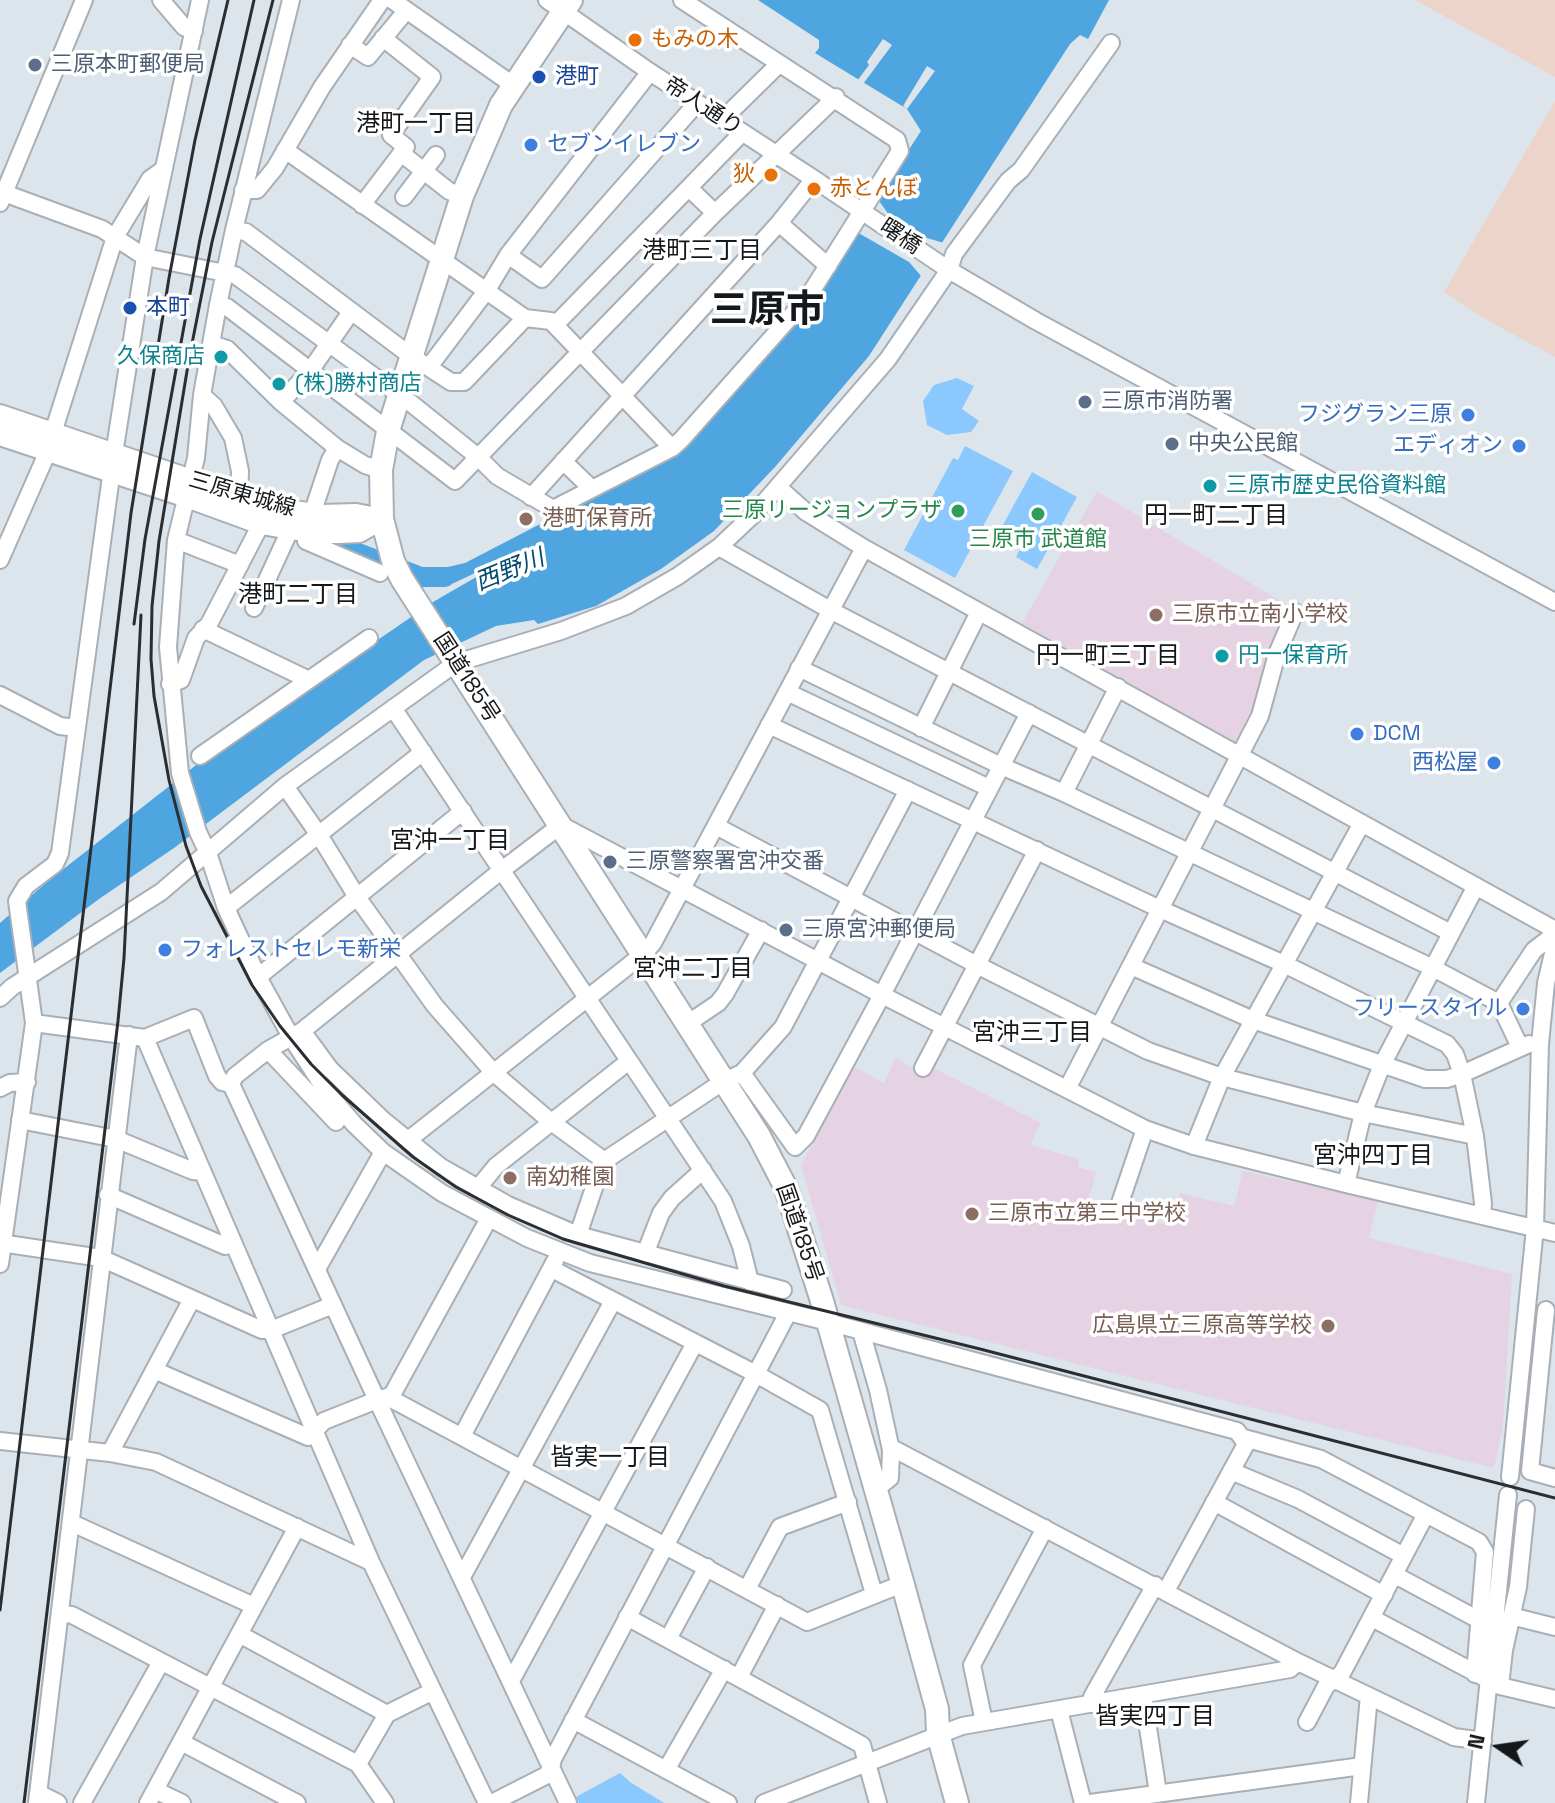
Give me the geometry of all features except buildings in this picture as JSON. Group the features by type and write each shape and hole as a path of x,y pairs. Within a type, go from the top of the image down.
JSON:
{"highway":[{"name":"国道185号","path":"560,4 487,133 441,259 420,362 399,397 388,431 381,470 382,519 392,571 422,610 687,1024 733,1077 786,1188 876,1489 937,1709 938,1734 957,1803"},
{"name":"国道185号","path":"828,1322 833,1362 883,1591 926,1712 938,1734"}],"main road":[{"name":"三原東城線","path":"0,415 48,443"},
{"name":"三原東城線","path":"0,435 48,443 189,489 261,524 304,525 359,532 382,519"},
{"name":"三原東城線","path":"189,489 274,508 304,525"}],"street":[{"path":"84,0 2,198 89,223 145,257 235,275 478,457 497,476 553,509 672,448 808,297 864,213 900,151 897,140 836,97 778,65 682,0"},
{"path":"161,0 184,27 194,31"},
{"path":"0,1264 5,1183 27,1082 34,1023 17,901 26,886 58,859 145,257 200,0"},
{"path":"291,0 243,190 218,305 189,489 176,540 168,647 180,773 226,908 258,977 297,1034 326,1091 343,1112 383,1152 488,1220 590,1263 828,1322 1237,1431 1246,1444 1214,1502 1092,1697 1092,1704"},
{"path":"243,190 257,190 382,0"},
{"path":"392,0 513,85"},
{"name":"帝人通り","path":"560,4 650,72 864,213"},
{"path":"350,45 368,57 406,11"},
{"path":"362,205 406,147 391,135 432,77 383,38"},
{"path":"0,998 161,892 285,786 393,708 452,657 573,627 626,606 678,576 719,547 745,524 888,359 949,270 954,254 1008,181 1021,170 1111,43"},
{"path":"723,119 778,65"},
{"path":"420,362 487,290 508,255 650,72"},
{"path":"218,305 227,307 455,481 715,213 836,97"},
{"path":"508,255 542,279 697,103"},
{"path":"555,325 742,133"},
{"path":"285,150 525,318 551,321 672,448"},
{"path":"401,153 449,191 462,196"},
{"path":"404,197 436,155"},
{"path":"0,560 56,426 115,237 150,179 164,169"},
{"path":"531,497 779,223 814,179"},
{"path":"689,188 715,213"},
{"name":"曙橋","path":"864,213 933,260 1036,321 1555,602"},
{"path":"779,223 828,266"},
{"path":"234,230 246,232 351,312 451,382 464,382 525,318"},
{"path":"281,402 310,371 351,312"},
{"path":"211,344 227,349 281,402 337,448 365,465 381,470"},
{"path":"202,395 214,406 233,438 240,471 239,498"},
{"path":"254,608 304,525 337,448"},
{"path":"563,461 592,489"},
{"path":"778,487 806,512 864,548 1555,932 1534,950 1499,1003"},
{"path":"170,684 181,680 196,638 209,624 261,524"},
{"path":"304,525 306,541 392,571"},
{"path":"176,540 240,565"},
{"path":"719,547 830,610 1451,933"},
{"path":"407,1141 642,955 653,943 864,548"},
{"path":"921,728 979,612"},
{"path":"1067,1089 1260,716 1277,654 1295,612"},
{"path":"203,629 309,680"},
{"path":"200,756 369,638"},
{"path":"799,668 1433,968 1499,1003 1520,1047"},
{"path":"1064,793 1118,687"},
{"path":"787,692 989,788"},
{"path":"0,695 60,726 77,728"},
{"path":"393,708 723,1201 741,1246 750,1282"},
{"path":"733,1077 795,1147 806,1136 1029,713"},
{"path":"769,725 1284,964 1447,1044 1455,1054 1462,1074 1475,1136 1482,1216"},
{"path":"226,908 423,752"},
{"path":"285,786 357,897 435,1006 494,1073 550,1121 606,1162"},
{"path":"578,1235 599,1173 606,1162 733,1077 783,1027 908,790"},
{"path":"258,977 463,811"},
{"path":"1194,1146 1222,1077 1362,823"},
{"path":"231,1084 235,1076 268,1050 297,1034 561,825 882,995 1145,1129 1194,1146 1555,1233"},
{"path":"716,826 977,965 1148,1051 1222,1077 1363,1113 1475,1136"},
{"path":"923,1068 1037,850"},
{"path":"1346,1184 1363,1113 1382,1065 1476,886"},
{"path":"687,1024 718,1003 761,930"},
{"path":"1510,1477 1535,1228 1540,1044 1549,1014 1555,945"},
{"path":"1131,966 1253,1020 1425,1079 1447,1079 1526,1044 1540,1044"},
{"path":"34,1023 137,1036 194,1018 217,1076 222,1082 231,1084"},
{"path":"297,1034 359,1099 407,1141 441,1167 478,1188 536,1218 578,1235 783,1290"},
{"path":"58,1803 38,1798 108,1195 137,1036"},
{"path":"137,1036 203,1172 371,1562 489,1803 547,1775 788,1313"},
{"path":"268,1050 336,1122 343,1112"},
{"path":"478,1188 496,1166 629,1061"},
{"path":"0,1088 10,1083 27,1082"},
{"path":"231,1084 333,1305 382,1399 568,1803"},
{"path":"20,1120 116,1139 193,1171 203,1172"},
{"path":"1120,1203 1145,1129"},
{"path":"317,1269 383,1152"},
{"path":"645,1254 661,1213 672,1198 703,1170"},
{"path":"108,1195 225,1246 233,1243"},
{"path":"154,1370 308,1437 324,1421 392,1395 488,1220"},
{"path":"1,1243 101,1258 262,1330 271,1330 333,1305"},
{"path":"462,1436 552,1269 558,1252"},
{"path":"382,1399 462,1436 807,1622 883,1591 848,1502 820,1410 552,1269"},
{"path":"110,1453 192,1299"},
{"path":"462,1577 613,1301"},
{"path":"1528,1306 1550,1311 1530,1471 1555,1478"},
{"path":"861,1331 891,1450 890,1478 876,1489"},
{"path":"511,1681 695,1343"},
{"path":"1244,1438 1321,1459 1479,1542 1485,1552 1479,1620 1488,1680"},
{"path":"0,1441 110,1453 156,1462 371,1562"},
{"path":"891,1450 1298,1662 1454,1737 1483,1741"},
{"path":"1231,1471 1298,1499 1404,1556"},
{"path":"1476,1803 1508,1495"},
{"path":"747,1589 780,1527 848,1502"},
{"path":"1214,1502 1384,1595"},
{"path":"1488,1680 1518,1587 1526,1509"},
{"path":"1307,1722 1326,1686 1342,1673 1426,1514"},
{"path":"72,1523 254,1606"},
{"path":"182,1803 152,1796 297,1527"},
{"path":"984,1722 972,1665 1045,1528"},
{"path":"668,1639 707,1567"},
{"path":"1395,1575 1479,1620"},
{"path":"666,1770 777,1605"},
{"path":"61,1613 72,1615 358,1764 385,1803"},
{"path":"1511,1616 1555,1627"},
{"path":"627,1617 862,1745 878,1803"},
{"path":"1372,1618 1488,1680 1555,1699"},
{"path":"239,1634 387,1714"},
{"path":"82,1803 161,1662"},
{"path":"764,1803 938,1734 984,1722 1290,1669 1298,1662"},
{"path":"358,1764 387,1714 433,1691"},
{"path":"1143,1695 1158,1793"},
{"path":"1359,1803 1369,1696"},
{"path":"1059,1710 1083,1803"},
{"path":"573,1720 728,1803"},
{"path":"181,1742 297,1803"},
{"path":"1090,1803 1362,1766"}],"shaded area":[{"path":"1415,0 1555,0 1555,77"},
{"path":"1555,101 1555,357 1483,318 1444,292"},
{"path":"957,378 974,386 962,409 979,421 971,432 947,435 927,425 923,401 934,385"},
{"name":"三原リージョンプラザ","path":"965,446 1013,471 955,578 904,550 953,458 958,460"},
{"name":"三原市 武道館","path":"1032,472 1077,497 1037,569 1016,557 1022,545 999,532"},
{"name":"三原市立南小学校","path":"1097,491 1289,606 1269,655 1255,714 1236,747 1022,623"},
{"path":"896,1057 913,1069 916,1059 1041,1123 1030,1145 1079,1159 1078,1167 1096,1172 1088,1202 1172,1226 1180,1193 1234,1206 1243,1171 1378,1201 1369,1238 1512,1274 1503,1426 1494,1468 841,1305 801,1165 853,1066 884,1083"},
{"path":"620,1773 664,1803 579,1803 576,1797"}],"water":[{"name":"西野川","path":"758,0 1109,0 1088,39 1080,35 1070,44 869,356 775,467 714,531 661,569 596,606 538,624 534,620 496,626 424,660 174,848 0,973 0,923 47,882 200,762 433,602 478,576 475,573 454,583 422,586 416,569 435,570 465,563 679,452 811,300 921,131 907,109 815,53 819,40"}],"pier":[{"path":"883,39 892,45 863,84 857,81 869,65 867,62"},
{"path":"927,66 935,71 907,109 903,106"},
{"path":"877,198 889,215 927,238 944,243 922,277 909,262 855,231"}],"waterway":[{"path":"340,546 421,577 445,577"}],"railway":[{"path":"0,1610 131,513 195,140 228,0"},
{"path":"134,624 145,539 200,239 254,0"},
{"path":"273,0 212,242 189,359 159,541 152,606 151,659 154,696 169,780 186,846 201,886 252,985 311,1064 413,1157 456,1187 508,1215 563,1239 724,1286 1555,1498"},
{"path":"24,1803 118,1021 124,958 141,615"}],"place":[{"name":"もみの木","path":"635,40"},
{"name":"三原本町郵便局","path":"35,65"},
{"name":"港町","path":"539,77"},
{"name":"セブンイレブン","path":"531,145"},
{"name":"狄","path":"771,175"},
{"name":"赤とんぼ","path":"814,189"},
{"name":"本町","path":"130,308"},
{"name":"久保商店","path":"221,357"},
{"name":"(株)勝村商店","path":"279,384"},
{"name":"三原市消防署","path":"1085,402"},
{"name":"フジグラン三原","path":"1468,415"},
{"name":"中央公民館","path":"1172,444"},
{"name":"エディオン","path":"1519,446"},
{"name":"三原市歴史民俗資料館","path":"1210,486"},
{"name":"三原リージョンプラザ","path":"958,511"},
{"name":"三原市 武道館","path":"1038,514"},
{"name":"港町保育所","path":"526,519"},
{"name":"三原市立南小学校","path":"1156,615"},
{"name":"円一保育所","path":"1222,656"},
{"name":"DCM","path":"1357,734"},
{"name":"西松屋","path":"1494,763"},
{"name":"三原警察署宮沖交番","path":"610,862"},
{"name":"三原宮沖郵便局","path":"786,930"},
{"name":"フォレストセレモ新栄","path":"165,950"},
{"name":"フリースタイル","path":"1523,1009"},
{"name":"南幼稚園","path":"510,1178"},
{"name":"三原市立第三中学校","path":"972,1214"},
{"name":"広島県立三原高等学校","path":"1328,1326"}],"district":[{"name":"港町一丁目","path":"416,124"},
{"name":"港町三丁目","path":"702,251"},
{"name":"三原市","path":"767,312"},
{"name":"円一町二丁目","path":"1216,516"},
{"name":"港町二丁目","path":"298,595"},
{"name":"円一町三丁目","path":"1108,656"},
{"name":"宮沖一丁目","path":"450,841"},
{"name":"宮沖二丁目","path":"693,969"},
{"name":"宮沖三丁目","path":"1032,1033"},
{"name":"宮沖四丁目","path":"1373,1156"},
{"name":"皆実一丁目","path":"610,1458"},
{"name":"皆実四丁目","path":"1155,1717"}]}
